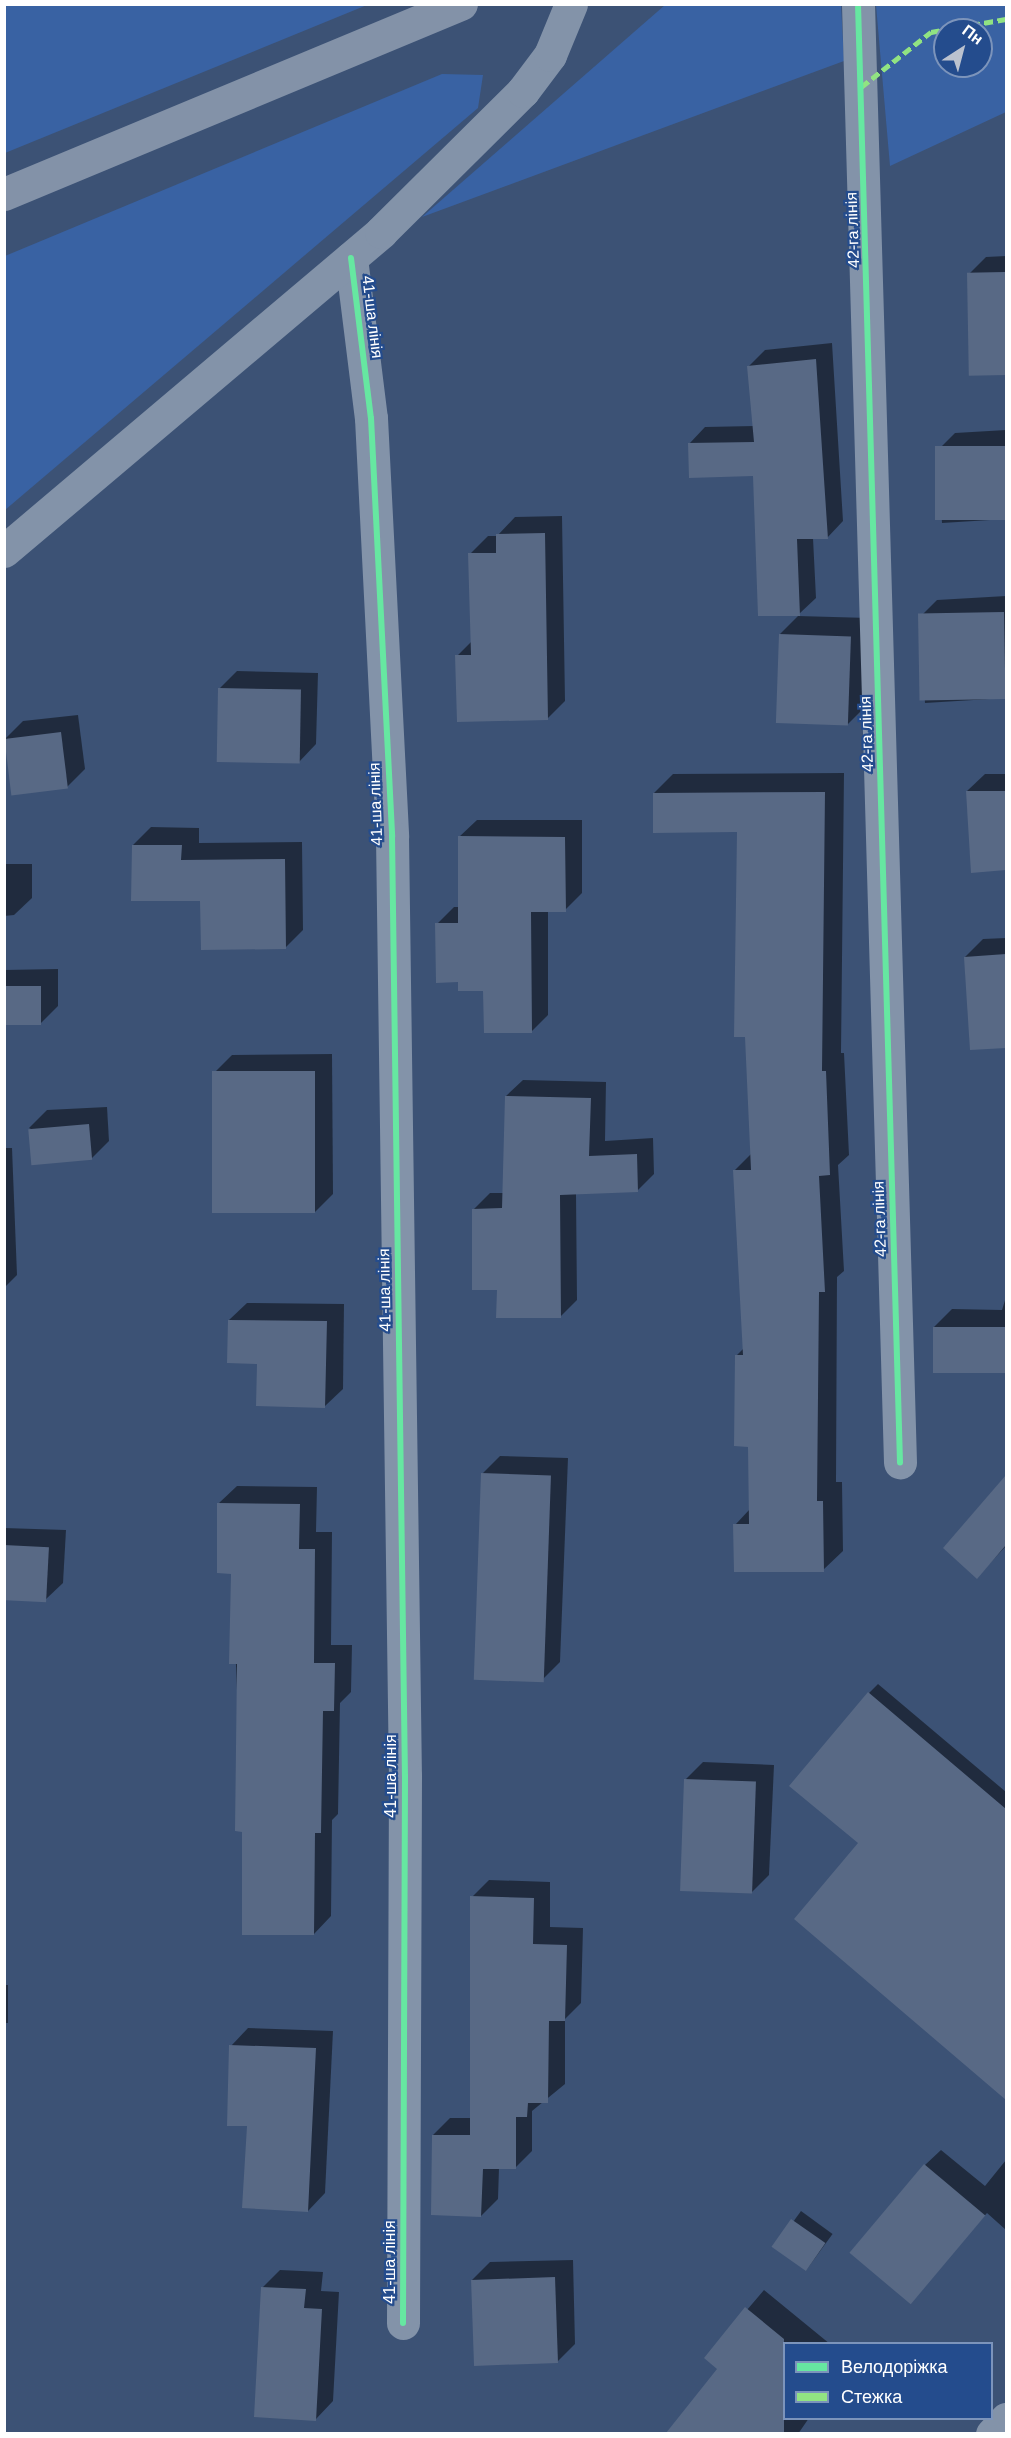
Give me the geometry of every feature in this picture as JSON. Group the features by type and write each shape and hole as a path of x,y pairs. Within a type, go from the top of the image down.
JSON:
{"highway":[{"path":"4,194 461,4"}],"street":[{"path":"4,551 351,258 523,91 550,56 572,4"},
{"name":"42-га лінія","path":"858,4 900,1462"},
{"name":"41-ша лінія","path":"351,258 371,418 392,836 405,1776 403,2323"},
{"path":"992,2433 1006,2419"}],"shaded area":[{"path":"5,4 367,4 367,5 5,153"},
{"path":"665,5 841,5 844,61 422,217"},
{"path":"876,5 1006,5 1006,112 890,166"},
{"path":"442,74 483,75 478,108 5,510 5,256"}],"building":[{"path":"1005,272 1006,375 969,376 967,273"},
{"path":"816,359 828,539 797,539 800,616 758,616 753,476 689,478 688,443 754,442 747,366"},
{"path":"935,446 1006,446 1006,520 935,520"},
{"path":"545,533 548,720 457,722 455,655 471,655 468,553 496,553 496,534"},
{"path":"1004,612 1006,699 920,700 918,614"},
{"path":"779,634 851,637 848,725 776,723"},
{"path":"218,688 301,689 300,763 217,762"},
{"path":"61,732 68,789 11,796 4,739"},
{"path":"966,791 1006,791 1006,870 971,873"},
{"path":"825,792 822,1071 826,1071 830,1175 819,1176 825,1292 819,1292 817,1501 823,1501 824,1572 734,1572 733,1524 749,1524 748,1447 734,1446 735,1355 743,1355 733,1170 751,1170 745,1037 734,1037 737,832 653,833 653,793"},
{"path":"458,836 565,837 566,912 531,912 532,1033 484,1033 483,991 458,991 458,982 436,983 435,923 458,923"},
{"path":"132,845 182,845 181,860 285,859 286,949 201,950 200,901 131,901"},
{"path":"1006,954 1006,1048 970,1050 964,957"},
{"path":"4,986 41,986 41,1025 4,1025"},
{"path":"212,1071 315,1071 315,1213 212,1213"},
{"path":"505,1096 591,1098 589,1156 637,1154 638,1192 560,1195 561,1318 496,1318 497,1290 472,1290 472,1209 502,1208"},
{"path":"89,1124 92,1160 31,1165 28,1129"},
{"path":"228,1320 327,1321 325,1408 256,1406 257,1364 227,1363"},
{"path":"933,1327 1006,1327 1006,1373 933,1373"},
{"path":"481,1473 551,1475 544,1682 474,1680"},
{"path":"1006,1475 1006,1545 977,1579 943,1548"},
{"path":"217,1503 300,1504 299,1549 315,1549 314,1663 335,1663 334,1711 323,1711 321,1833 315,1833 314,1935 242,1935 242,1832 235,1831 237,1664 229,1664 231,1574 217,1573"},
{"path":"4,1545 49,1547 46,1602 4,1600"},
{"path":"868,1692 1006,1809 1006,2100 794,1919 858,1843 789,1786"},
{"path":"684,1779 756,1782 752,1893 680,1891"},
{"path":"470,1896 534,1898 533,1944 567,1945 565,2021 549,2021 548,2103 528,2103 527,2117 516,2117 516,2169 483,2169 481,2217 431,2215 432,2135 470,2135"},
{"path":"229,2045 316,2048 308,2212 242,2208 247,2126 227,2126"},
{"path":"924,2164 985,2215 911,2304 849,2253"},
{"path":"791,2219 825,2243 806,2271 771,2247"},
{"path":"555,2277 558,2363 474,2366 471,2280"},
{"path":"261,2287 306,2289 304,2308 322,2309 316,2421 254,2417"},
{"path":"745,2307 784,2339 784,2433 666,2433 717,2369 704,2358"}],"marked path":[{"path":"861,87 931,32 1006,19"}],"cycle path":[{"path":"858,4 900,1462"},
{"path":"351,258 371,418 392,836 405,1776 403,2323"}]}
